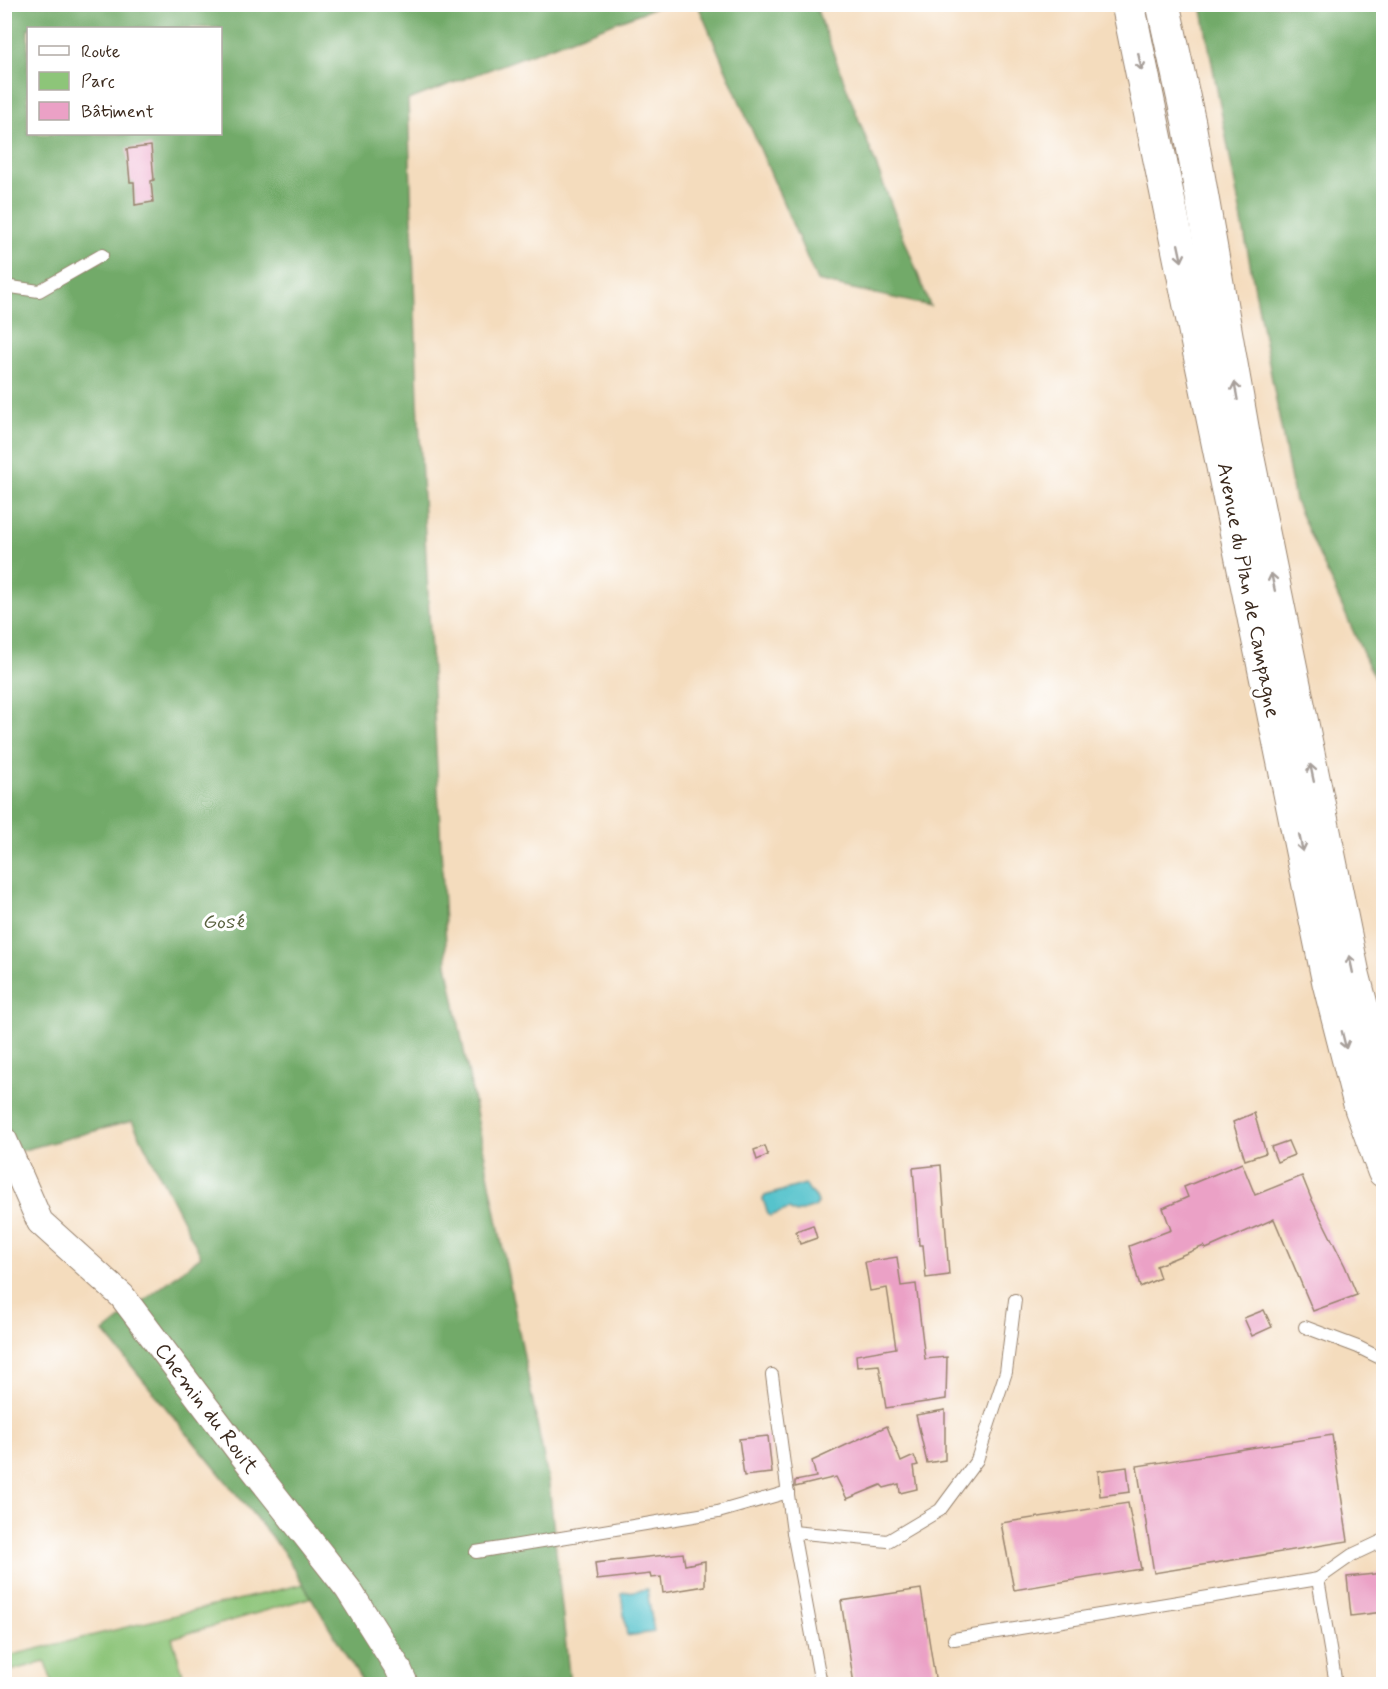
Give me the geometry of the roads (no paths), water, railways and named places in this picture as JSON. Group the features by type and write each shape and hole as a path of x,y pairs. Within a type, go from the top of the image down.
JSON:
{"main road":[{"name":"Avenue du Plan de Campagne","path":"1128,4 1329,983 1361,1108 1381,1157"},
{"name":"Avenue du Plan de Campagne","path":"1163,4 1189,123 1245,444 1353,974 1383,1093"}],"street":[{"name":"Chemin du Rouit","path":"4,1140 40,1222 122,1296 348,1589 398,1668 405,1684"}],"lane":[{"path":"4,286 39,291 102,255"},
{"path":"793,1532 888,1541 940,1510 977,1460 1006,1372 1015,1300"},
{"path":"1305,1327 1358,1347 1383,1360"},
{"path":"772,1376 793,1532 821,1684"},
{"path":"476,1552 718,1512 788,1492"},
{"path":"954,1639 1318,1579 1352,1555 1383,1540"},
{"path":"1318,1579 1336,1684"}],"water":[{"path":"805,1184 817,1199 818,1203 815,1207 796,1213 789,1209 770,1216 768,1214 763,1199 765,1196"},
{"path":"647,1589 654,1632 627,1636 621,1593"}],"park label":[{"name":"Gosé","path":"224,921"}]}
